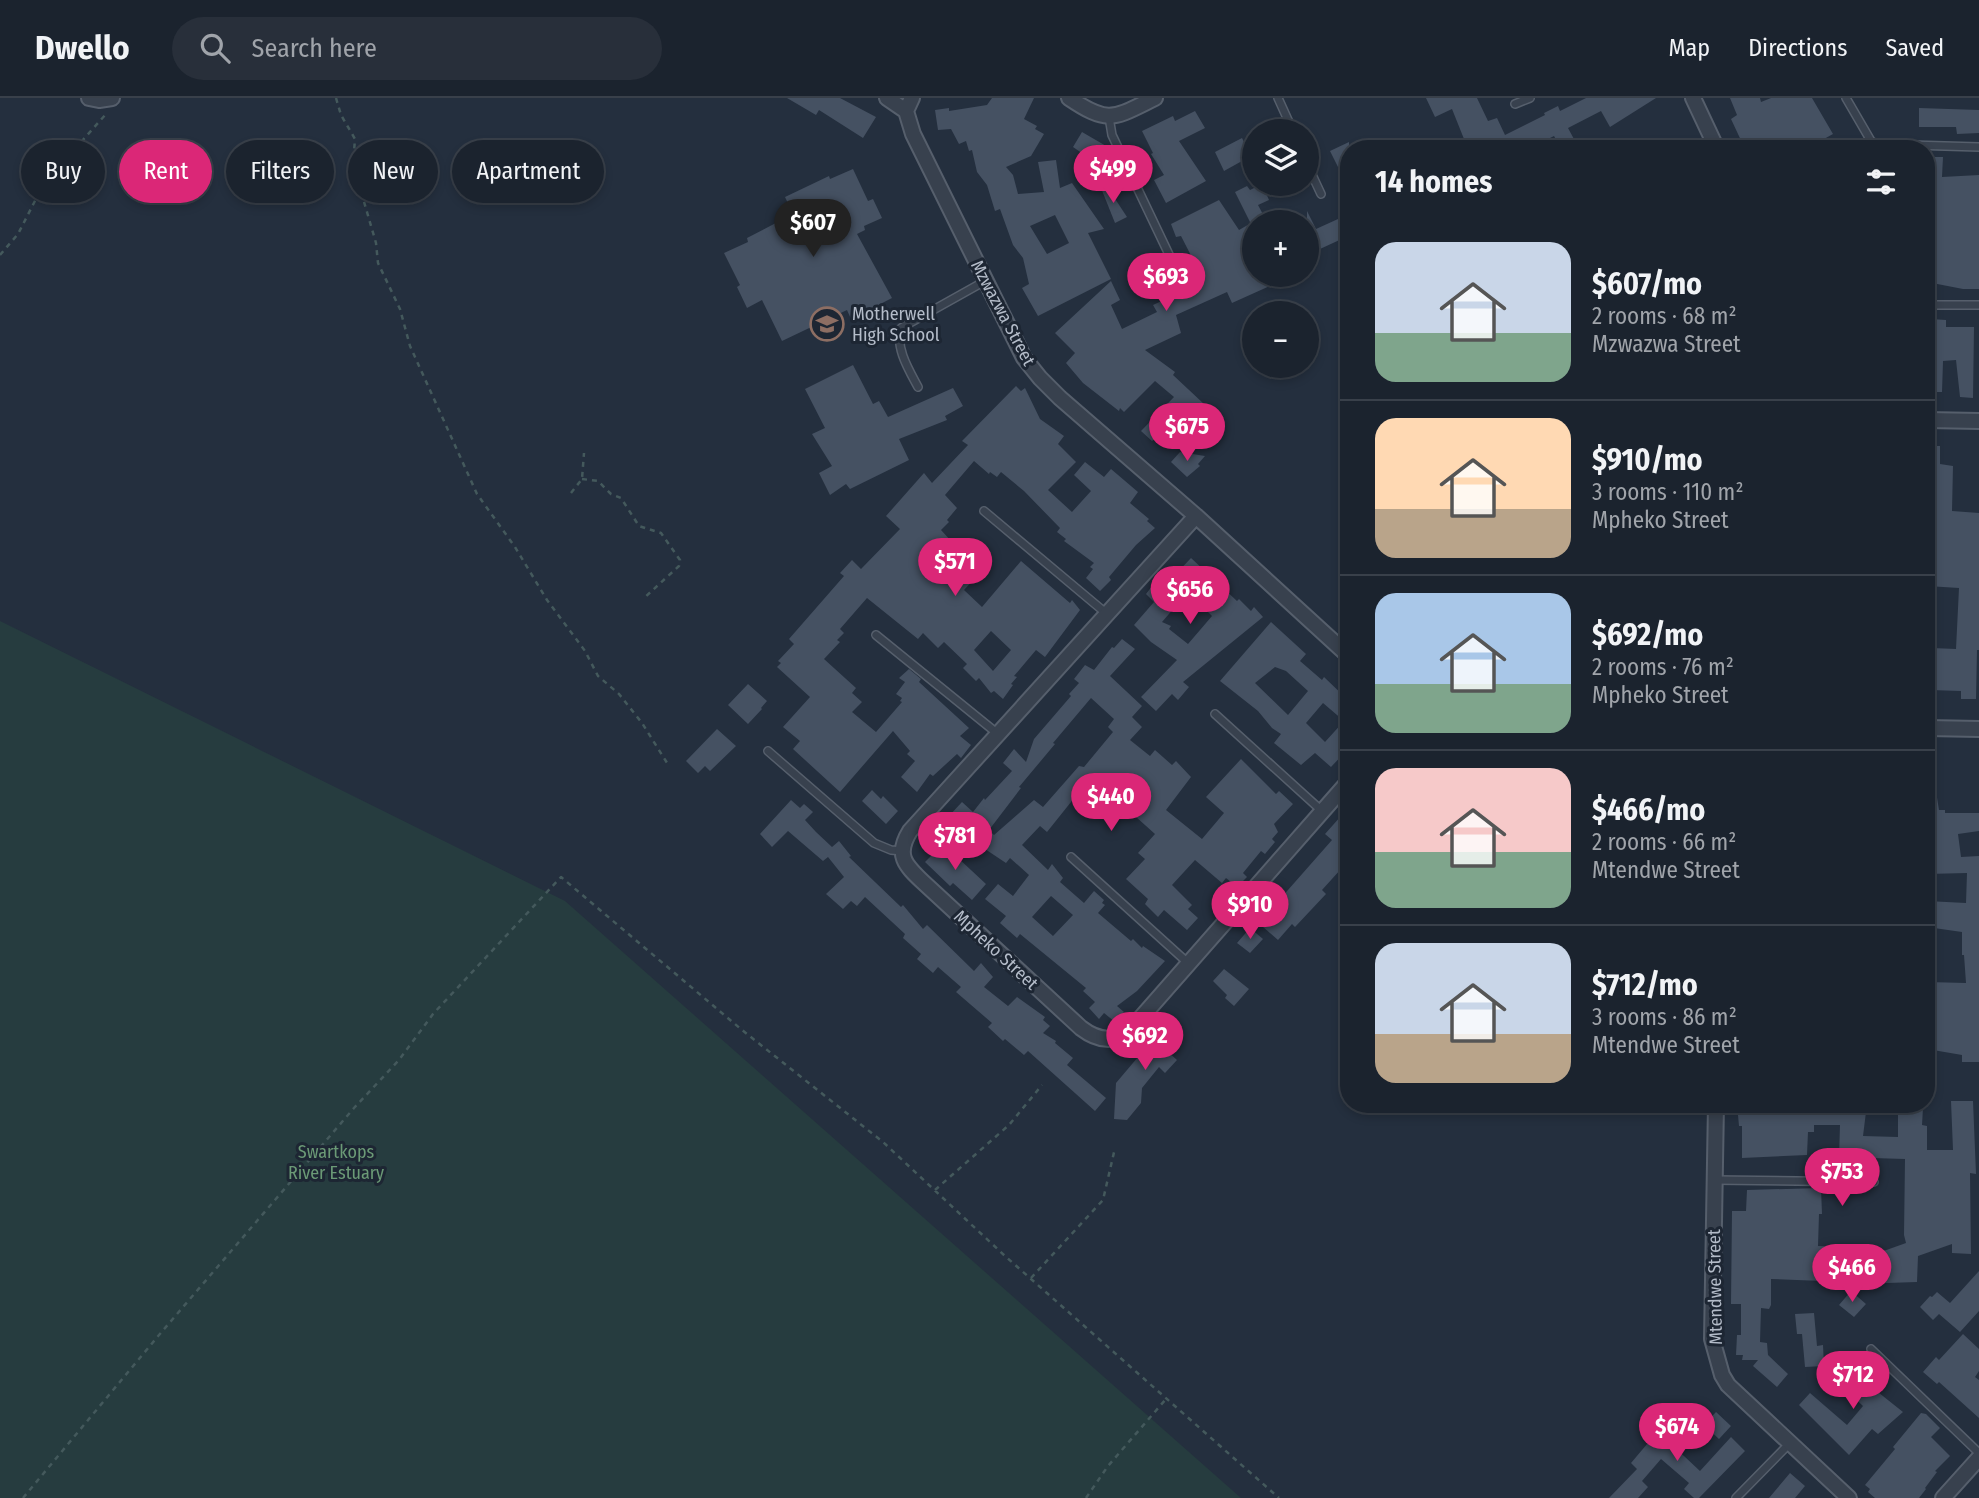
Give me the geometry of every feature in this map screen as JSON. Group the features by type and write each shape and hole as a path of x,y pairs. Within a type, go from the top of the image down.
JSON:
{"street":[{"path":"89,98 111,103"},
{"path":"887,98 909,104"},
{"path":"1069,98 1089,111 1109,117 1120,116 1155,98"},
{"path":"1693,98 1713,140"},
{"name":"Mzwazwa Street","path":"909,104 913,134 1024,358 1040,378 1340,648"},
{"path":"1935,420 1979,421"},
{"path":"903,851 903,844 910,831 1196,516"},
{"path":"1935,728 1979,729"},
{"name":"Mpheko Street","path":"903,851 904,862 916,876 1081,1028 1099,1039 1107,1040 1126,1034 1340,791"},
{"name":"Mtendwe Street","path":"1716,1113 1712,1339 1718,1363 1728,1385 1849,1498"},
{"path":"1943,1498 1979,1455"}],"lane":[{"path":"1278,98 1288,119"},
{"path":"1515,104 1530,98"},
{"path":"1846,98 1870,140"},
{"path":"1109,117 1112,135 1174,265"},
{"path":"1935,146 1979,147"},
{"path":"1319,190 1321,194"},
{"path":"918,387 899,343 901,328 985,281"},
{"path":"1935,305 1979,305"},
{"path":"984,511 1107,614"},
{"path":"876,635 998,734"},
{"path":"1215,714 1322,811"},
{"path":"768,751 874,843 891,850 903,851"},
{"path":"1071,858 1189,964"},
{"path":"1714,1180 1874,1182"},
{"path":"1871,1349 1979,1455"},
{"path":"1736,1498 1789,1444"}],"path":[{"path":"337,98 341,115 355,139 353,164 376,243 378,263 400,309 410,346 477,494 515,547 547,600 585,651 598,676 626,702 669,766"},
{"path":"0,254 18,234 38,195 111,103"},
{"path":"571,493 582,479 584,453"},
{"path":"582,479 598,481 611,494 621,498 639,526 661,533 680,560 679,566 643,599"},
{"path":"23,1498 159,1335 354,1108 399,1060 433,1014 561,877 743,1030 883,1142 1031,1278 1279,1498"},
{"path":"935,1190 1009,1125 1042,1085"},
{"path":"1031,1278 1103,1200 1115,1148"},
{"path":"1086,1498 1108,1466 1166,1399"}],"green space":[{"name":"Swartkops River Estuary","path":"0,621 565,901 1241,1498 0,1498"}],"building":[{"path":"787,98 840,98 876,117 863,138 819,110 816,115"},
{"path":"992,98 1034,98 1024,119 1037,126 1035,129 1044,134 1031,156 1006,167 1013,175 1018,194 1044,192 1038,162 1056,160 1060,188 1072,183 1104,229 1088,233 1111,279 1038,316 1022,288 1029,284 1023,258 1013,245 1000,209 995,211 987,185 977,172 972,150 969,151 966,141 959,144 951,129 938,130 935,110 949,108 949,111 987,105","holes":["1055,215 1069,243 1047,254 1030,226"]},
{"path":"1426,98 1477,98 1488,121 1497,118 1505,135 1558,106 1560,111 1586,98 1656,98 1610,127 1601,111 1568,128 1574,140 1556,140 1554,136 1546,140 1464,140 1452,109 1435,117"},
{"path":"1730,98 1760,98 1761,102 1771,98 1812,98 1833,134 1822,140 1741,140 1731,119 1737,115"},
{"path":"1919,108 1979,110 1979,133 1957,134 1956,127 1919,127"},
{"path":"1195,111 1205,128 1179,141 1206,181 1166,203 1154,180 1164,175 1151,154 1153,153 1142,131 1173,116 1175,121"},
{"path":"1082,132 1113,150 1121,167 1097,179 1089,158 1073,147"},
{"path":"1242,138 1242,161 1224,171 1215,152"},
{"path":"1340,146 1340,166 1338,167 1330,151"},
{"path":"1935,157 1943,157 1942,177 1979,175 1979,289 1935,284"},
{"path":"853,169 868,201 873,199 882,218 864,226 865,230 857,234 892,298 851,319 847,310 782,341 762,300 747,308 737,287 740,285 724,253 748,242 747,238 793,214 785,197 829,176 830,179"},
{"path":"1106,185 1127,217 1115,223 1101,188"},
{"path":"1242,188 1242,196 1267,196 1269,200 1258,205 1261,210 1244,210 1235,192"},
{"path":"1219,200 1239,230 1242,228 1242,287 1267,287 1232,303 1227,292 1176,315 1181,333 1145,350 1175,372 1173,375 1204,404 1187,418 1180,412 1163,434 1152,441 1141,431 1174,397 1155,381 1124,412 1120,408 1119,411 1083,383 1066,363 1075,353 1055,333 1111,281 1120,300 1111,305 1122,329 1157,312 1153,305 1204,281 1181,236 1176,237 1171,224"},
{"path":"1338,219 1340,240 1319,249 1319,228"},
{"path":"1935,319 1946,320 1946,327 1974,327 1973,398 1960,397 1956,360 1943,361 1942,392 1935,392"},
{"path":"853,365 873,404 879,401 888,417 953,388 963,406 945,416 947,420 899,439 909,460 850,489 846,484 830,495 819,473 832,466 812,434 825,428 805,389"},
{"path":"1016,386 1021,391 1025,388 1040,419 1064,436 1058,444 1076,462 1048,490 1072,512 1091,491 1074,475 1085,462 1104,477 1111,469 1138,492 1130,503 1149,519 1147,521 1155,528 1136,545 1100,591 1086,578 1094,563 1064,541 1066,539 1057,532 1060,528 1024,491 1001,472 997,477 990,472 989,474 974,461 945,495 957,508 941,530 952,542 941,554 958,572 962,567 975,578 964,590 982,607 1021,561 1070,603 1072,600 1080,610 1045,657 1036,650 1014,676 1017,677 1003,699 994,691 991,693 979,678 976,681 963,668 967,664 944,642 938,648 923,633 918,639 867,598 840,629 844,633 837,640 840,642 824,659 856,688 852,693 862,702 852,712 876,732 902,702 902,698 896,694 905,682 899,678 909,669 921,679 919,682 969,728 960,736 971,745 961,758 957,754 933,776 930,774 917,792 901,777 915,761 907,754 910,751 893,731 840,792 793,749 800,741 783,727 810,697 777,667 781,663 778,661 794,644 789,639 844,576 840,573 852,560 861,569 900,529 886,516 924,473 932,483 968,445 962,441","holes":["991,631 1011,650 993,671 974,650"]},
{"path":"1935,446 1940,446 1940,464 1953,466 1952,511 1979,513 1979,650 1976,699 1961,699 1961,691 1935,690 1935,648 1956,649 1959,588 1935,586"},
{"path":"1180,452 1205,456 1198,464 1200,466 1187,477 1171,462"},
{"path":"1191,558 1237,601 1239,599 1251,611 1254,607 1263,617 1183,682 1189,687 1178,700 1172,694 1156,711 1141,697 1177,660 1151,642 1134,625 1154,602 1146,594 1159,577 1165,572 1172,578","holes":["1188,592 1212,616 1188,644 1169,629 1171,626 1162,622"]},
{"path":"1271,622 1306,654 1300,661 1322,680 1324,677 1340,692 1340,718 1323,703 1306,723 1325,742 1340,725 1340,758 1331,767 1315,753 1301,765 1274,743 1281,734 1272,728 1258,711 1220,681","holes":["1275,667 1286,671 1308,691 1288,715 1255,683"]},
{"path":"1122,639 1135,649 1110,676 1142,706 1132,717 1142,727 1130,740 1150,756 1155,750 1172,765 1176,761 1191,777 1166,810 1202,839 1224,813 1206,797 1241,759 1276,794 1279,791 1293,804 1274,824 1278,832 1272,839 1275,842 1265,854 1261,851 1243,873 1247,877 1237,887 1226,878 1222,883 1195,860 1172,885 1192,905 1188,909 1198,918 1187,930 1164,910 1158,917 1145,904 1148,899 1126,879 1145,859 1138,853 1155,834 1126,808 1120,814 1110,805 1114,796 1095,777 1081,794 1079,792 1047,832 1040,826 1022,845 1048,870 1052,864 1063,878 1060,882 1084,903 1094,891 1104,900 1102,903 1105,905 1098,913 1131,941 1133,939 1142,948 1143,946 1165,961 1137,991 1117,1006 1124,1012 1115,1022 1104,1013 1099,1019 1089,1008 1095,1002 1083,991 1086,988 1020,934 1017,938 1000,923 1006,916 985,899 998,884 1013,896 1029,875 1010,858 1006,863 985,849 948,817 962,802 973,812 984,798 985,800 1012,771 1003,763 1014,749 1026,762 1034,739 1079,683 1074,679 1085,665 1094,670 1112,647","holes":["1091,698 1114,719 1108,727 1113,732 1084,767 1079,766 1043,807 1034,800 994,835 989,830 1021,788 1019,787","1051,896 1073,915 1053,936 1032,917"]},
{"path":"748,684 767,701 748,724 728,705"},
{"path":"717,729 736,746 710,771 705,766 698,773 686,761"},
{"path":"1935,785 1939,810 1945,810 1945,813 1979,813 1979,831 1958,834 1961,857 1979,856 1979,1062 1962,1062 1962,1055 1935,1050 1935,982 1966,983 1962,932 1935,928 1935,901 1966,903 1967,873 1935,874"},
{"path":"872,790 881,799 883,796 898,811 886,824 862,801"},
{"path":"791,800 800,808 804,804 813,812 805,820 816,832 832,847 839,841 851,856 849,857 901,907 903,905 923,929 927,925 974,971 981,963 993,977 984,987 1008,1006 1017,997 1045,1017 1043,1020 1050,1026 1043,1033 1056,1041 1055,1043 1073,1058 1067,1065 1106,1098 1095,1111 1028,1051 1024,1055 1005,1039 1003,1041 988,1027 992,1023 956,992 961,987 938,967 933,973 917,959 921,954 903,938 905,934 865,897 857,906 851,901 843,909 826,894 844,877 828,857 823,861 788,831 772,847 760,834"},
{"path":"1340,817 1340,870 1322,890 1326,894 1295,927 1292,924 1278,940 1263,927 1277,911 1273,907 1332,840 1325,834"},
{"path":"943,844 986,884 972,900 953,883 950,886 925,862"},
{"path":"1250,928 1263,939 1250,953 1237,943"},
{"path":"1224,969 1249,989 1234,1006 1213,981"},
{"path":"1168,1021 1183,1034 1167,1051 1177,1060 1165,1073 1159,1067 1142,1088 1141,1103 1127,1120 1114,1119 1116,1083 1160,1037 1155,1033"},
{"path":"1951,1101 1973,1101 1976,1174 1970,1173 1971,1254 1952,1253 1952,1244 1918,1256 1917,1282 1857,1284 1870,1269 1822,1269 1822,1281 1771,1279 1771,1305 1769,1309 1761,1308 1760,1342 1767,1343 1768,1355 1788,1374 1777,1387 1753,1366 1758,1360 1742,1360 1743,1355 1736,1355 1737,1335 1741,1335 1741,1304 1731,1304 1732,1211 1746,1211 1747,1190 1821,1188 1822,1214 1819,1214 1818,1246 1848,1249 1872,1247 1878,1248 1878,1253 1906,1243 1905,1159 1839,1157 1840,1125 1814,1125 1814,1132 1808,1132 1807,1155 1742,1158 1742,1126 1739,1126 1738,1113 1866,1113 1863,1136 1898,1137 1898,1113 1923,1113 1922,1125 1927,1126 1927,1150 1953,1150"},
{"path":"1979,1271 1979,1311 1960,1332 1939,1314 1933,1320 1920,1307 1937,1292 1950,1303"},
{"path":"1851,1291 1866,1304 1854,1317 1839,1305"},
{"path":"1814,1313 1817,1346 1823,1345 1824,1366 1805,1367 1802,1334 1797,1334 1795,1314"},
{"path":"1963,1334 1979,1349 1979,1371 1975,1377 1979,1380 1979,1418 1939,1382 1937,1384 1923,1372 1936,1357 1939,1360"},
{"path":"1843,1360 1856,1372 1854,1373 1903,1412 1878,1434 1872,1429 1849,1455 1799,1405 1810,1393 1847,1425 1863,1406 1829,1374"},
{"path":"1675,1411 1688,1422 1669,1442 1700,1471 1731,1437 1745,1451 1699,1498 1694,1498 1684,1489 1689,1483 1661,1459 1642,1481 1648,1487 1638,1498 1609,1498 1637,1469 1631,1463"},
{"path":"1716,1412 1731,1426 1719,1439 1704,1425"},
{"path":"1921,1413 1926,1414 1940,1428 1931,1437 1950,1456 1935,1471 1937,1472 1919,1498 1875,1498 1865,1485"},
{"path":"1790,1473 1805,1486 1795,1498 1769,1498"}],"place":[{"name":"Motherwell High School","path":"827,324"}]}
